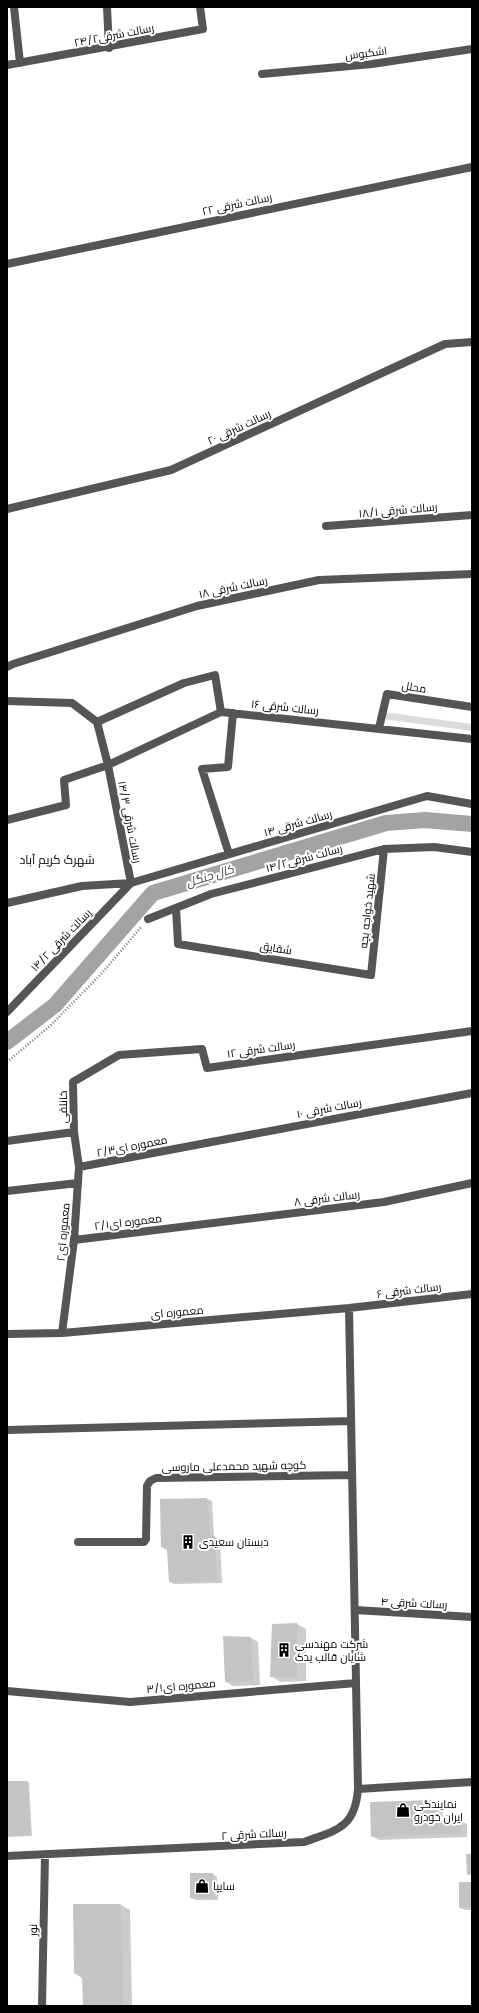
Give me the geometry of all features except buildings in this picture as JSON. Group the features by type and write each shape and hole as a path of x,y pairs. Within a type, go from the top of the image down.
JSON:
{"street":[{"path":"14,7 20,63"},
{"path":"107,7 109,48"},
{"name":"رسالت شرقی۲۴/۲","path":"7,66 109,48 203,29 200,7"},
{"name":"اشکبوس","path":"262,74 372,64 472,49"},
{"name":"رسالت شرقی ۲۲","path":"7,264 472,167"},
{"name":"رسالت شرقی ۲۰","path":"7,509 171,470 446,344 472,342"},
{"name":"رسالت شرقی ۱۸/۱","path":"326,526 472,515"},
{"name":"رسالت شرقی ۱۸","path":"7,667 197,606 319,580 472,574"},
{"path":"7,701 72,703 97,722 184,683 216,675 221,712"},
{"name":"محلل","path":"379,728 387,694 472,707"},
{"name":"رسالت شرقی ۱۶","path":"7,820 66,804 64,780 108,765 221,712 472,739"},
{"path":"229,854 202,769 228,767 233,713"},
{"name":"رسالت شرقی ۱۴/۳","path":"97,722 108,765 131,883"},
{"name":"رسالت شرقی ۱۴","path":"7,903 82,886 131,883 427,796 472,804"},
{"name":"رسالت شرقی۱۴/۲","path":"148,919 211,894 384,850 434,847 472,852"},
{"name":"شهید خواجه بچه","path":"371,975 384,850"},
{"name":"رسالت شرقی ۱۴/۲","path":"7,1012 131,883"},
{"name":"شقایق","path":"176,908 178,944 371,975"},
{"name":"رسالت شرقی ۱۲","path":"73,1082 119,1055 202,1049 207,1068 472,1031"},
{"name":"خانلقی","path":"73,1082 74,1132"},
{"name":"رسالت شرقی ۱۰","path":"190,1146 472,1093"},
{"path":"7,1141 74,1132"},
{"name":"معموره ای۲","path":"62,1333 74,1240 79,1167 74,1132"},
{"name":"معموره ای۲/۳","path":"79,1167 190,1146"},
{"path":"7,1191 78,1183"},
{"name":"رسالت شرقی ۸","path":"184,1226 384,1202 472,1183"},
{"name":"معموره ای۲/۱","path":"74,1240 184,1226"},
{"name":"رسالت شرقی ۶","path":"349,1308 472,1294"},
{"name":"معموره ای","path":"7,1334 62,1333 349,1308"},
{"name":"رسالت شرقی ۲","path":"7,1856 304,1842 346,1825 357,1807 358,1789 349,1308"},
{"path":"7,1430 351,1422"},
{"name":"کوچه شهید محمدعلی ماروسی","path":"78,1542 144,1542 146,1539 147,1486 150,1481 156,1478 352,1475"},
{"name":"رسالت شرقی ۴","path":"355,1610 472,1617"},
{"name":"معموره ای۳/۱","path":"7,1691 130,1702 356,1683"},
{"path":"358,1789 472,1782"},
{"name":"نور","path":"42,2006 45,1855"}],"path":[{"path":"7,1062 50,1026 98,978 148,919"}],"shaded area":[{"path":"384,712 472,724 472,731 383,719"}],"waterway":[{"name":"کال جنگل","path":"7,1042 55,1005 153,893 386,823 425,820 472,824"}],"place":[{"name":"دبستان سعیدی","path":"188,1542"},
{"name":"شرکت مهندسی شایان قالب یدک","path":"284,1650"},
{"name":"نمایندگی ایران خودرو","path":"403,1810"},
{"name":"سایپا","path":"202,1886"}],"district":[{"name":"شهرک کریم آباد","path":"57,860"}]}
